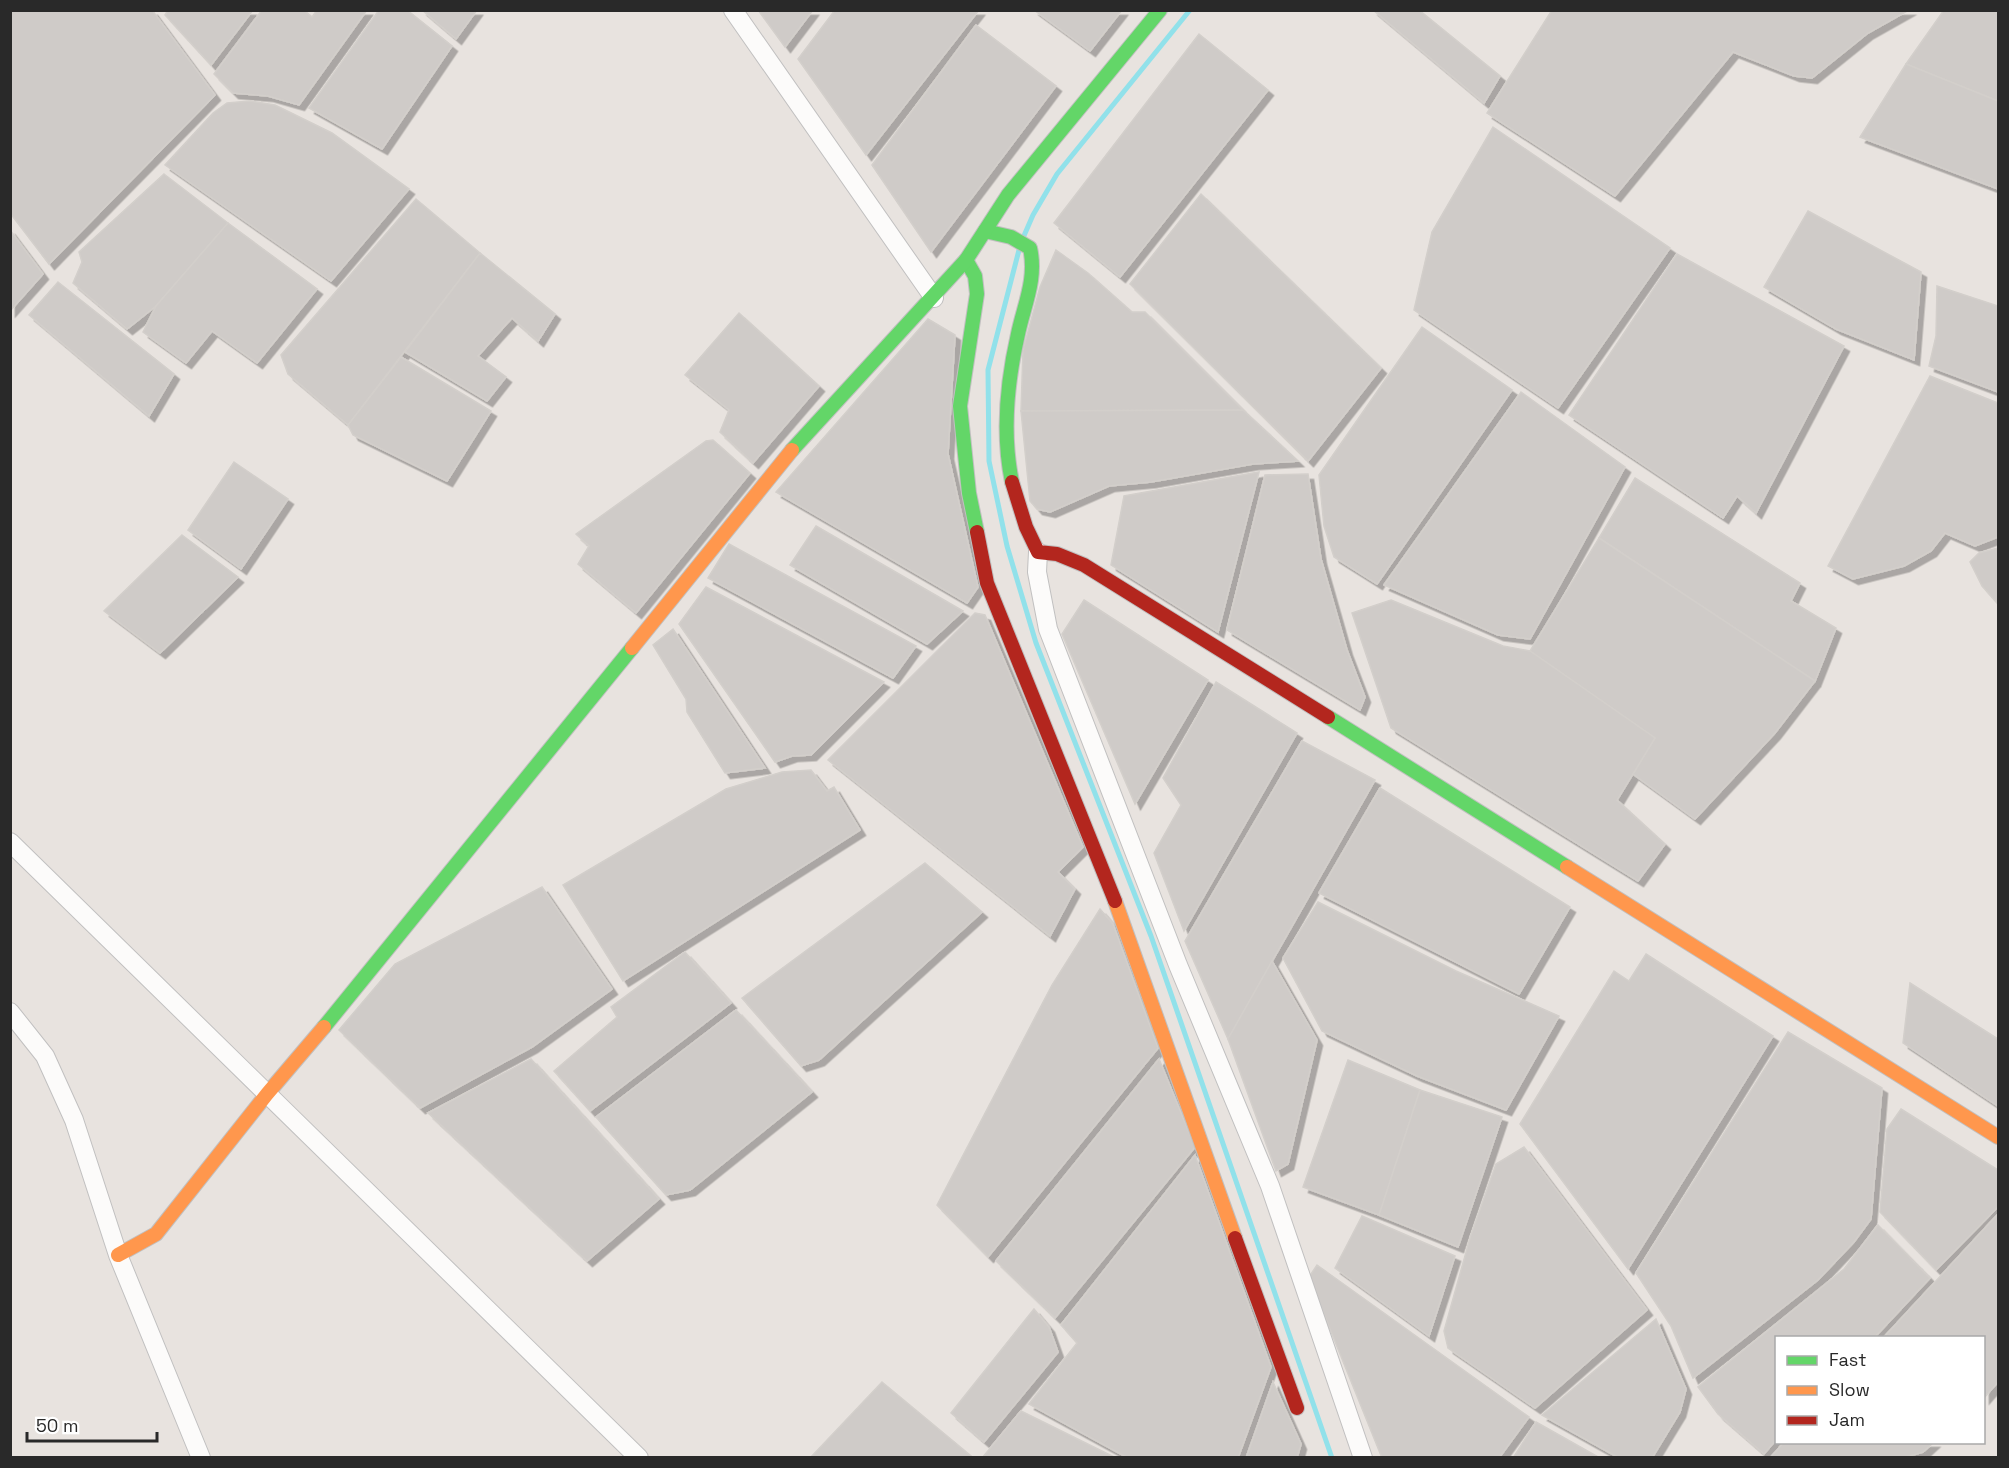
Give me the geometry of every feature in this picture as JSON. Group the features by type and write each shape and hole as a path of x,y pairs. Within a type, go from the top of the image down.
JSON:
{"street":[{"path":"734,10 934,298"},
{"path":"118,1255 156,1234 267,1094 315,1039 813,424 934,298 966,260 1008,195 1160,10"},
{"path":"985,231 1011,237 1030,248 1034,261 1033,279 1011,363 1006,422 1010,471 1023,527 1038,552 1037,572 1048,629 1178,965 1270,1186 1363,1458"},
{"path":"966,260 975,276 977,294 960,406 969,493 987,583 1042,715 1134,949 1211,1173 1297,1408"},
{"path":"1038,552 1057,554 1084,565 1998,1137"},
{"path":"10,842 639,1458"},
{"path":"10,1012 45,1056 74,1120 118,1255 201,1458"}],"building":[{"path":"10,10 152,10 215,95 49,264 10,213"},
{"path":"168,10 253,10 211,65 165,15"},
{"path":"262,10 304,10 312,17 317,10 367,10 299,105 268,96 233,93 214,74"},
{"path":"379,10 407,10 452,46 382,149 309,108"},
{"path":"422,10 477,10 456,39"},
{"path":"758,10 813,10 785,47"},
{"path":"835,10 979,10 866,155 798,59"},
{"path":"1034,10 1122,10 1090,51"},
{"path":"1373,10 1419,10 1500,76 1484,103"},
{"path":"1552,10 1909,10 1868,33 1812,78 1794,76 1733,52 1615,196 1487,113"},
{"path":"1944,10 1998,10 1998,101 1906,64"},
{"path":"976,25 1056,86 931,252 872,165"},
{"path":"1199,34 1268,90 1120,277 1054,223"},
{"path":"1906,64 1998,101 1998,189 1860,137"},
{"path":"250,101 275,105 332,133 409,189 331,281 165,165 213,113 227,103"},
{"path":"1493,127 1670,248 1558,408 1414,310 1432,232"},
{"path":"164,174 228,223 156,306 127,329 73,283 82,262 79,252"},
{"path":"1201,194 1381,368 1308,461 1130,284"},
{"path":"416,199 480,253 348,425 288,374 281,355"},
{"path":"1808,211 1921,272 1914,360 1836,329 1764,287"},
{"path":"228,223 317,289 257,363 212,331 186,363 143,332 156,306"},
{"path":"10,230 43,274 10,311"},
{"path":"1056,250 1088,273 1132,312 1145,312 1243,410 1021,411 1023,350 1040,287"},
{"path":"480,253 555,314 538,341 512,318 478,356 506,377 487,401 405,352"},
{"path":"1677,254 1844,346 1756,513 1737,496 1723,518 1569,415"},
{"path":"58,282 174,374 149,416 29,315"},
{"path":"1937,286 1998,306 1998,392 1929,366 1936,336"},
{"path":"739,313 819,386 753,463 720,432 729,410 685,375"},
{"path":"928,319 955,335 948,454 978,587 967,603 776,492"},
{"path":"1422,327 1512,390 1377,584 1334,557 1324,526 1319,475"},
{"path":"401,357 491,411 447,481 353,435 348,425"},
{"path":"1930,376 1998,403 1998,537 1975,546 1945,533 1931,551 1904,566 1853,579 1828,566"},
{"path":"1521,392 1625,467 1530,639 1498,635 1384,585"},
{"path":"1243,410 1298,461 1253,464 1151,482 1109,486 1050,512 1037,509 1030,501 1021,411"},
{"path":"713,440 750,473 636,613 578,564 589,546 576,534 706,441"},
{"path":"234,462 288,499 241,569 188,530"},
{"path":"1259,472 1218,632 1111,565 1124,496"},
{"path":"1308,474 1321,559 1347,650 1365,697 1360,710 1227,630 1265,475"},
{"path":"1635,478 1800,583 1791,601 1836,628 1815,681 1599,538"},
{"path":"816,526 963,611 927,644 790,565"},
{"path":"182,535 238,577 160,653 104,611"},
{"path":"1599,538 1815,681 1775,733 1695,819 1633,774 1655,738 1530,651"},
{"path":"729,544 916,646 893,678 708,578"},
{"path":"1998,548 1998,604 1982,586 1970,562 1979,553"},
{"path":"706,587 884,682 811,755 792,756 775,762 679,624"},
{"path":"1084,600 1208,680 1135,804 1062,634"},
{"path":"1391,600 1503,646 1530,651 1655,738 1617,800 1665,844 1638,881 1391,728 1352,613"},
{"path":"975,613 985,615 1083,847 1058,872 1075,889 1050,936 828,760"},
{"path":"673,629 765,768 725,773 687,712 686,699 653,645"},
{"path":"1216,682 1297,733 1184,931 1154,853 1181,805 1163,778"},
{"path":"1302,741 1375,780 1228,1039 1185,941"},
{"path":"811,770 827,791 834,787 860,830 623,981 563,885 726,789 782,772"},
{"path":"1380,788 1570,907 1519,994 1319,893"},
{"path":"925,863 982,912 819,1060 801,1066 742,998"},
{"path":"542,887 612,989 532,1047 420,1108 339,1030 395,964"},
{"path":"1318,902 1456,971 1559,1016 1506,1110 1417,1076 1322,1031 1283,958"},
{"path":"1100,909 1113,924 1158,1048 988,1257 937,1205 1052,985"},
{"path":"685,952 731,1003 590,1111 554,1071 617,1017 611,1007"},
{"path":"1646,954 1773,1036 1628,1269 1520,1124 1614,971 1629,981"},
{"path":"1272,961 1317,1040 1288,1164 1276,1171 1228,1039"},
{"path":"1910,983 1998,1039 1998,1106 1903,1043"},
{"path":"736,1010 812,1092 690,1190 666,1195 596,1117"},
{"path":"1788,1032 1882,1088 1871,1219 1854,1242 1818,1280 1693,1378 1671,1326 1636,1273"},
{"path":"531,1059 659,1199 587,1261 428,1113"},
{"path":"1159,1059 1195,1147 1055,1318 996,1261"},
{"path":"1348,1060 1420,1090 1379,1215 1303,1187"},
{"path":"1420,1090 1502,1117 1458,1247 1379,1215"},
{"path":"1901,1109 1998,1170 1998,1207 1936,1270 1880,1212 1887,1129"},
{"path":"1524,1147 1647,1310 1535,1408 1448,1348 1444,1331 1470,1238 1496,1164"},
{"path":"1195,1155 1271,1367 1238,1458 1128,1458 1029,1404 1077,1343 1061,1325"},
{"path":"1998,1214 1998,1382 1985,1397 1985,1336 1885,1336"},
{"path":"1362,1216 1455,1256 1429,1336 1335,1268"},
{"path":"1878,1225 1930,1278 1876,1336 1775,1336 1775,1441 1764,1454 1718,1414 1698,1387 1844,1269"},
{"path":"1317,1265 1529,1417 1499,1458 1382,1458 1309,1277"},
{"path":"1034,1309 1049,1327 1058,1352 984,1442 951,1413"},
{"path":"1656,1319 1686,1389 1680,1412 1652,1458 1619,1458 1542,1415"},
{"path":"882,1382 971,1456 970,1458 810,1458"},
{"path":"1273,1382 1301,1444 1297,1458 1246,1458"},
{"path":"1021,1411 1116,1458 982,1458"},
{"path":"1536,1422 1600,1458 1513,1458"},
{"path":"1782,1444 1932,1444 1923,1452 1903,1458 1770,1458"}],"waterway":[{"path":"1023,238 1033,215 1057,174 1190,10"},
{"path":"1019,250 988,370 989,461 1007,546 1036,643 1151,936 1332,1458"}],"traffic: fast":[{"path":"792,450 966,260 1008,195 1160,10"},
{"path":"985,231 1011,237 1030,248 1032,259 1031,281 1014,352 1007,408 1007,445 1012,482"},
{"path":"966,260 975,276 977,294 960,406 969,493 977,532"},
{"path":"324,1027 632,648"},
{"path":"1328,717 1567,867"}],"traffic: slow":[{"path":"632,648 792,450"},
{"path":"1567,867 1998,1137"},
{"path":"1115,901 1235,1238"},
{"path":"118,1255 156,1234 267,1094 324,1027"}],"traffic: jam":[{"path":"1012,482 1026,527 1038,552 1057,554 1084,565 1328,717"},
{"path":"977,532 987,583 1115,901"},
{"path":"1235,1238 1297,1408"}]}
